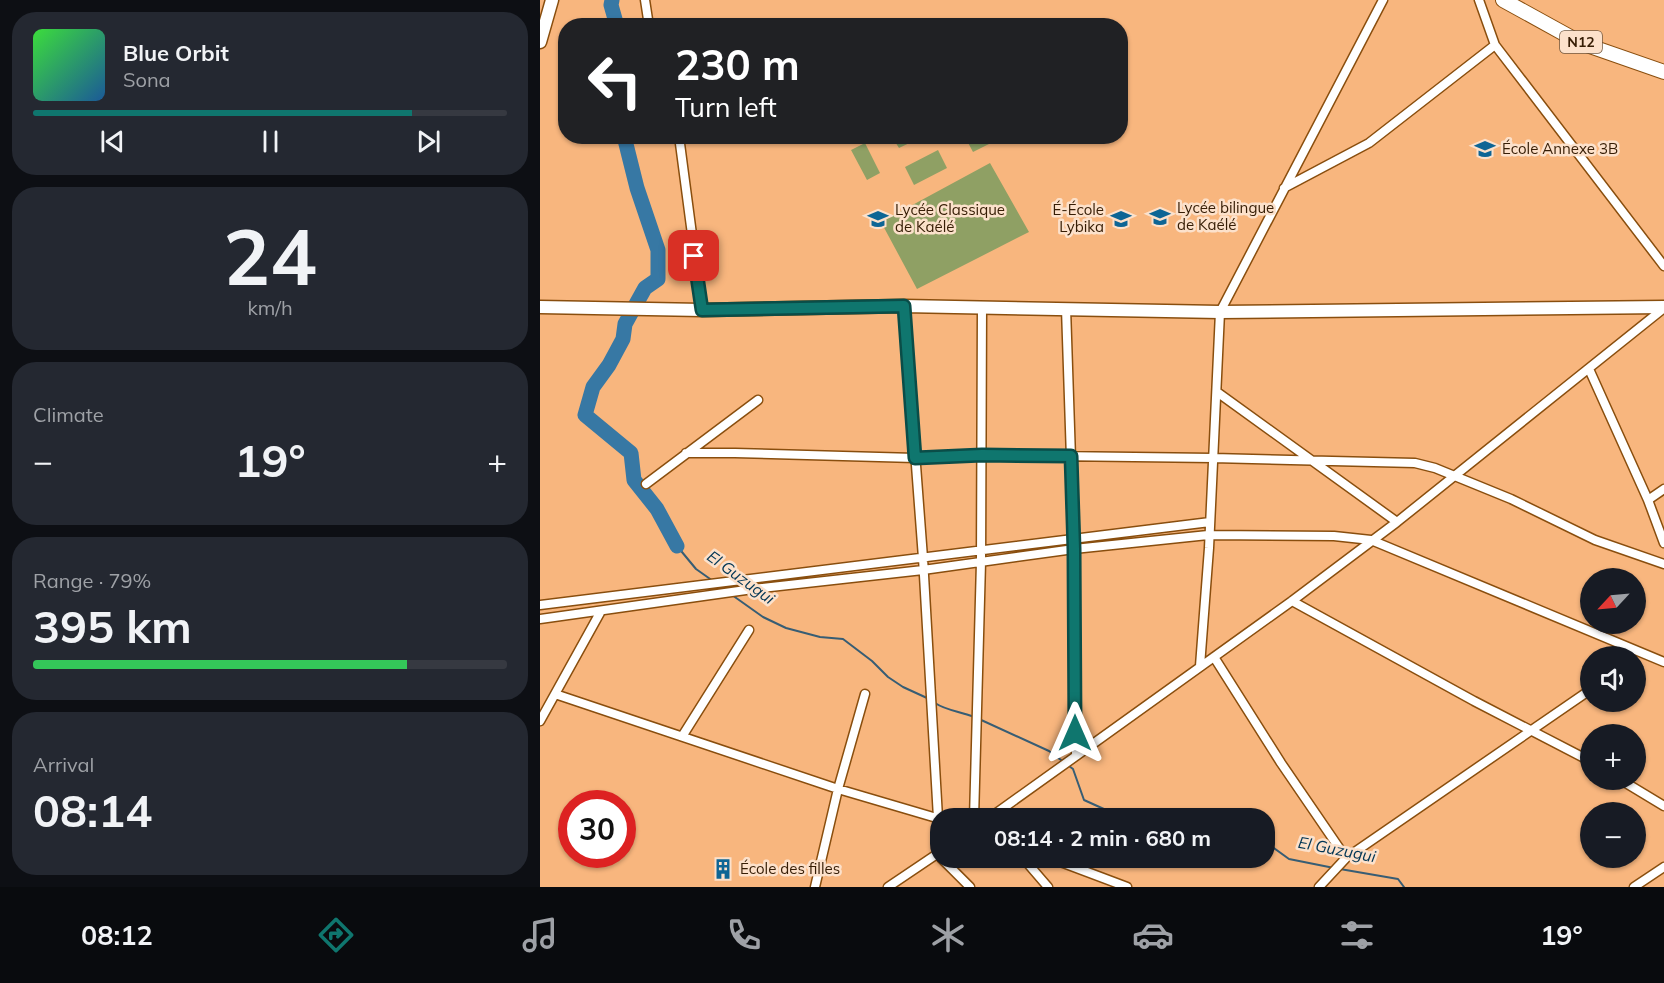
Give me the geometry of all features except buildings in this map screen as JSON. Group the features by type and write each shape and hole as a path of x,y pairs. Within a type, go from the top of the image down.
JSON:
{"highway":[{"name":"N12","path":"1503,0 1581,43 1664,72"}],"main road":[{"path":"540,42 552,0"},
{"path":"540,307 702,310 904,306 1220,312 1664,308"}],"street":[{"path":"645,0 648,18"},
{"path":"1200,666 1209,548 1220,312 1383,0"},
{"path":"1479,0 1495,45 1664,267"},
{"path":"1284,188 1369,143 1495,45"},
{"path":"680,144 702,310"},
{"path":"904,306 938,808"},
{"path":"974,808 981,562 982,307"},
{"path":"1066,308 1074,549 1076,756"},
{"path":"1003,808 1292,601 1397,522 1664,308"},
{"path":"1589,369 1648,500 1664,543"},
{"path":"1216,392 1397,522"},
{"path":"646,484 758,400"},
{"path":"686,453 915,458 982,455 1071,456 1415,463 1511,499 1595,540 1664,564"},
{"path":"1648,500 1664,489"},
{"path":"540,605 1210,522"},
{"path":"540,619 753,589 923,570 1074,549 1208,535 1334,536 1371,540 1600,634 1621,646"},
{"path":"1292,601 1580,756"},
{"path":"540,721 601,611"},
{"path":"682,735 749,630"},
{"path":"1214,657 1346,858"},
{"path":"1646,658 1664,662"},
{"path":"555,694 838,789 930,815"},
{"path":"815,887 838,789 865,694"},
{"path":"1319,887 1346,858 1580,697"},
{"path":"1638,790 1664,806"},
{"path":"888,887 930,861"},
{"path":"1634,887 1664,867"},
{"path":"952,868 970,887"},
{"path":"1032,868 1048,887"},
{"path":"1072,868 1106,884 1127,887"}],"green space":[{"path":"866,144 880,173 867,180 851,150"},
{"path":"969,144 989,144 973,152"},
{"path":"938,150 947,168 914,185 905,167"},
{"path":"990,163 1029,232 917,289 881,222"}],"waterway":[{"name":"El Guzugui","path":"612,0 615,18"},
{"name":"El Guzugui","path":"626,144 637,188 658,250 658,279 645,288 625,324 623,339 609,365 593,387 585,415 631,453 634,480 657,509 677,546"},
{"name":"El Guzugui","path":"677,546 696,569 713,581"},
{"name":"El Guzugui","path":"732,595 763,617 786,628 820,637 843,639 872,661 888,677 927,698"},
{"name":"El Guzugui","path":"935,703 974,717"},
{"name":"El Guzugui","path":"979,719 1049,751 1073,769 1084,800 1102,808"},
{"name":"El Guzugui","path":"1275,849 1289,859 1334,868"},
{"name":"El Guzugui","path":"1340,869 1398,879 1404,887"}],"place":[{"name":"École Annexe 3B","path":"1485,149"},
{"name":"Lycée bilingue de Kaélé","path":"1160,217"},
{"name":"Lycée Classique de Kaélé","path":"878,219"},
{"name":"É-École Lybika","path":"1121,219"},
{"name":"École des filles","path":"723,869"}],"route":[{"path":"694,256 702,310 904,306 915,458 982,455 1071,456 1075,733"}]}
